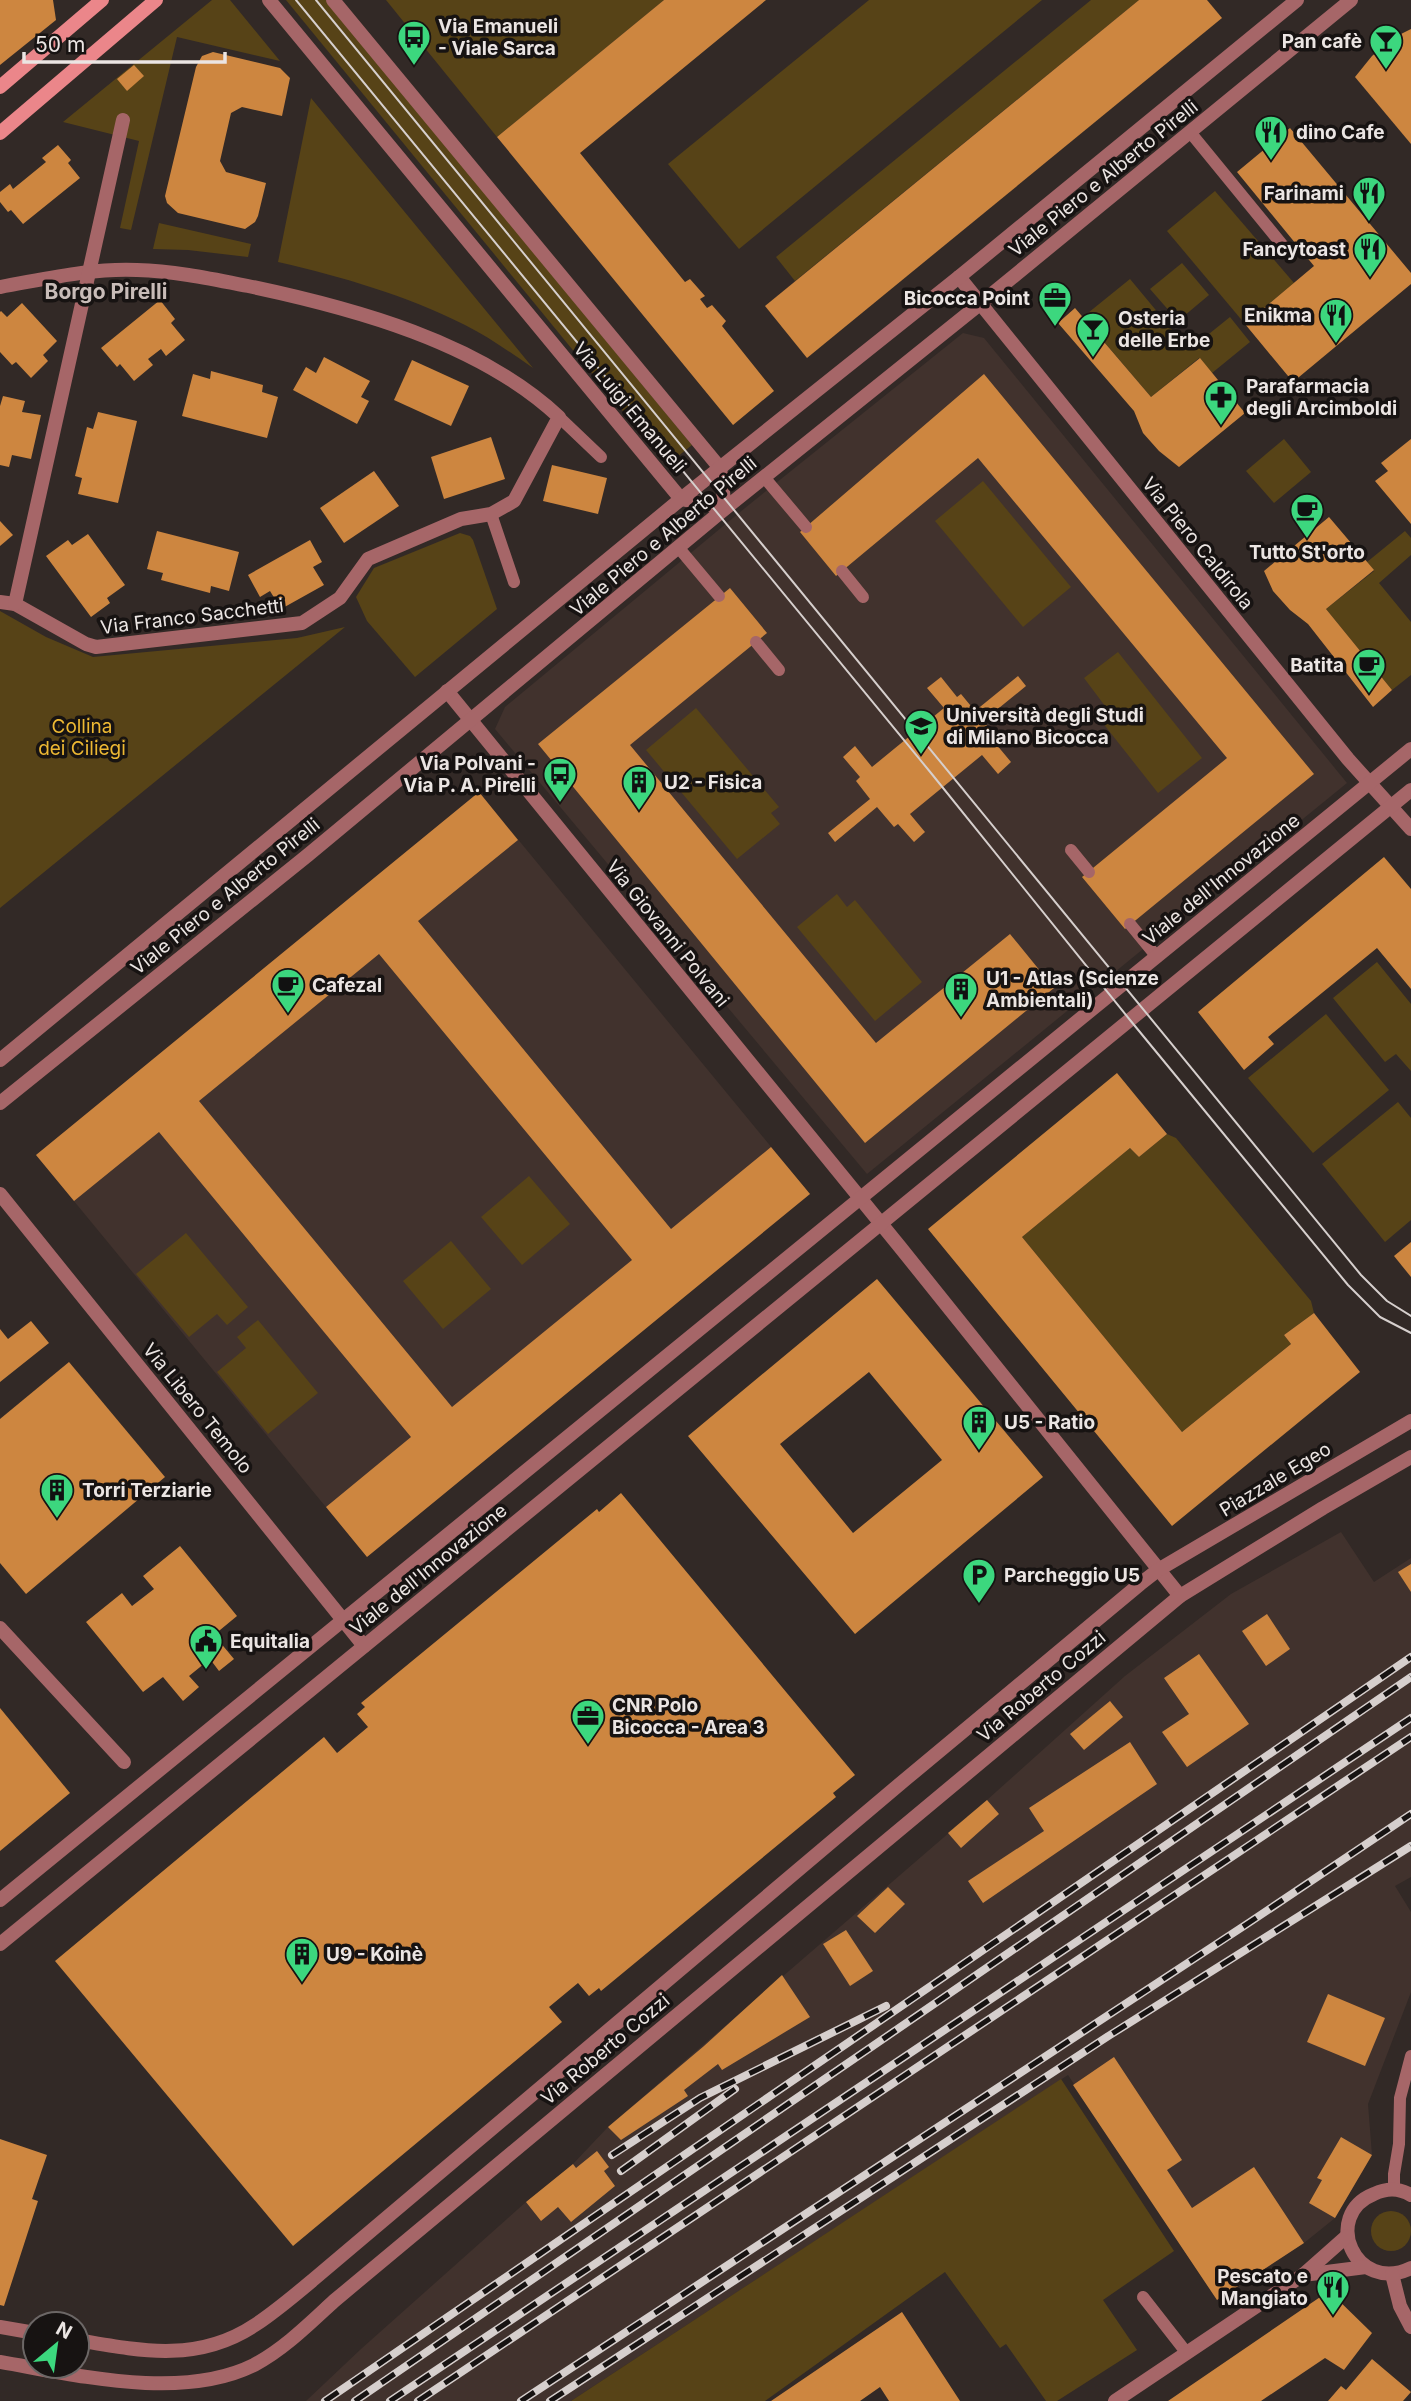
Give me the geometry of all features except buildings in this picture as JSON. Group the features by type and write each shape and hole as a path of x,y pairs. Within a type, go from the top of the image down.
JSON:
{"street":[{"path":"0,87 86,7 102,0"},
{"path":"0,133 156,0"},
{"name":"Via Luigi Emanueli","path":"269,0 681,499 725,508"},
{"name":"Via Luigi Emanueli","path":"333,0 720,468"},
{"name":"Viale Piero e Alberto Pirelli","path":"0,1060 681,499 959,277 1297,0"},
{"name":"Viale Piero e Alberto Pirelli","path":"0,1104 308,855 725,508 1352,0"},
{"path":"15,604 123,120"},
{"path":"0,287 91,270 138,270 203,277 273,291 349,311 412,332 465,355 540,400 559,417"},
{"name":"Via Piero Caldirola","path":"959,277 1348,759 1411,829"},
{"name":"Via Franco Sacchetti","path":"0,601 15,604 96,647 302,623 340,598 368,559 461,519 491,513 514,501 559,417"},
{"path":"720,468 725,508"},
{"name":"Via Giovanni Polvani","path":"447,691 860,1199"},
{"name":"Viale dell'Innovazione","path":"0,1900 1411,749"},
{"name":"Viale dell'Innovazione","path":"0,1944 1411,790"},
{"name":"Via Libero Temolo","path":"0,1194 364,1646"},
{"path":"860,1199 1180,1596 1411,1457"},
{"name":"Piazzale Egeo","path":"1158,1570 1411,1421"},
{"name":"Via Roberto Cozzi","path":"91,2342 142,2350 191,2351 223,2342 254,2326 314,2279 906,1778 1158,1570"},
{"name":"Via Roberto Cozzi","path":"0,2362 130,2382 170,2385 193,2384 226,2377 265,2359 1180,1596"},
{"path":"0,1628 124,1762"},
{"path":"1411,2194 1394,2189 1376,2193 1362,2201 1351,2217 1347,2236 1353,2254 1366,2267 1392,2274 1411,2268"},
{"path":"1115,2401 1303,2275 1347,2236"},
{"path":"1303,2275 1366,2267"},
{"path":"1392,2274 1400,2306 1411,2327"},
{"path":"0,2327 21,2331"}],"lane":[{"path":"1190,132 1289,253"},
{"path":"559,417 601,457"},
{"path":"764,477 806,527"},
{"path":"491,513 514,582"},
{"path":"678,547 719,596"},
{"path":"842,571 863,597"},
{"path":"756,642 779,670"},
{"path":"1071,850 1089,872"},
{"path":"1130,924 1157,957"},
{"path":"1394,2189 1402,2084 1411,2056"},
{"path":"1399,2125 1411,2133"},
{"path":"1143,2297 1186,2352"}],"shaded area":[{"name":"Università degli Studi di Milano Bicocca","path":"963,333 984,338 1347,783 867,1174 495,729 505,707 745,508"},
{"path":"479,792 810,1194 367,1557 36,1155"},
{"path":"1341,1532 1374,1582 1411,1558 1411,1877 1395,1886 1411,1912 1411,1992 1368,2104 1372,2155 1335,2218 1304,2243 1217,2300 1068,2075 571,2401 306,2401 526,2202 573,2164 608,2127 987,1800 1125,1676 1231,1594"}],"green space":[{"path":"212,0 230,0 280,61 177,37 131,230 120,228 139,141 63,122"},
{"path":"286,0 326,0 692,445 667,465"},
{"path":"386,0 664,0 497,137"},
{"path":"869,0 1042,0 739,249 668,164"},
{"path":"1091,0 1139,0 795,281 776,257"},
{"path":"311,98 533,368 500,345 442,314 350,281 278,262"},
{"path":"1215,191 1294,283 1245,324 1167,231"},
{"path":"159,223 251,244 248,257 153,249"},
{"path":"1182,263 1209,295 1178,321 1150,289"},
{"path":"1130,279 1189,350 1230,317 1250,342 1212,373 1199,358 1151,397 1083,317"},
{"path":"1284,439 1311,472 1274,503 1246,471"},
{"path":"983,481 1071,587 1023,627 935,521"},
{"path":"1405,531 1411,538 1411,555 1379,583 1411,622 1411,675 1392,690 1326,609 1374,571 1367,562"},
{"path":"460,533 473,540 497,609 415,677 367,621 356,597 374,568"},
{"name":"Collina dei Ciliegi","path":"0,611 46,637 93,657 297,638 345,627 0,908"},
{"path":"1118,652 1202,758 1158,793 1102,722 1111,714 1084,678"},
{"path":"696,708 779,807 771,813 780,824 737,859 646,750"},
{"path":"837,894 847,907 855,900 922,982 875,1021 797,927"},
{"path":"1377,962 1411,1004 1411,1071 1396,1054 1385,1062 1333,998"},
{"path":"1326,1014 1389,1090 1313,1153 1248,1078"},
{"path":"1398,1102 1411,1118 1411,1220 1385,1242 1322,1164"},
{"path":"1167,1134 1176,1138 1311,1301 1314,1313 1284,1335 1291,1344 1182,1432 1022,1237 1130,1148 1139,1157"},
{"path":"529,1176 570,1224 522,1265 481,1217"},
{"path":"186,1233 248,1307 227,1325 217,1314 189,1337 136,1274"},
{"path":"451,1241 491,1289 443,1329 403,1281"},
{"path":"258,1320 318,1393 268,1434 217,1372 246,1348 237,1337"},
{"path":"1061,2079 1174,2251 1103,2300 1137,2350 1057,2401 1046,2401 1006,2344 1000,2348 945,2272 765,2401 571,2401"},
{"path":"1391,2211 1405,2217 1411,2231 1405,2245 1391,2251 1377,2245 1371,2231 1377,2217"}],"tram line":[{"path":"296,0 1348,1285 1380,1317 1411,1333"},
{"path":"316,0 1361,1275 1387,1301 1411,1316"}],"railway":[{"path":"325,2401 1411,1657"},
{"path":"355,2401 1411,1677"},
{"path":"390,2401 1411,1718"},
{"path":"418,2401 1411,1737"},
{"path":"521,2401 1411,1814"},
{"path":"550,2401 1110,2035 1411,1846"},
{"path":"612,2155 700,2098 886,2006"},
{"path":"621,2171 735,2089"}],"place":[{"name":"Via Emanueli - Viale Sarca","path":"414,67"},
{"name":"Pan cafè","path":"1386,71"},
{"name":"dino Cafe","path":"1271,162"},
{"name":"Farinami","path":"1369,223"},
{"name":"Fancytoast","path":"1370,279"},
{"name":"Bicocca Point","path":"1055,328"},
{"name":"Enikma","path":"1336,345"},
{"name":"Osteria delle Erbe","path":"1093,359"},
{"name":"Parafarmacia degli Arcimboldi","path":"1221,427"},
{"name":"Tutto St'orto","path":"1307,540"},
{"name":"Batita","path":"1369,695"},
{"name":"Università degli Studi di Milano Bicocca","path":"921,756"},
{"name":"Via Polvani - Via P. A. Pirelli","path":"560,804"},
{"name":"U2 - Fisica","path":"639,812"},
{"name":"Cafezal","path":"288,1015"},
{"name":"U1 - Atlas (Scienze Ambientali)","path":"961,1019"},
{"name":"U5 - Ratio","path":"979,1452"},
{"name":"Torri Terziarie","path":"57,1520"},
{"name":"Parcheggio U5","path":"979,1605"},
{"name":"Equitalia","path":"206,1671"},
{"name":"CNR Polo Bicocca - Area 3","path":"588,1746"},
{"name":"U9 - Koinè","path":"302,1984"},
{"name":"Pescato e Mangiato","path":"1333,2317"}],"district":[{"name":"Borgo Pirelli","path":"106,292"}]}
